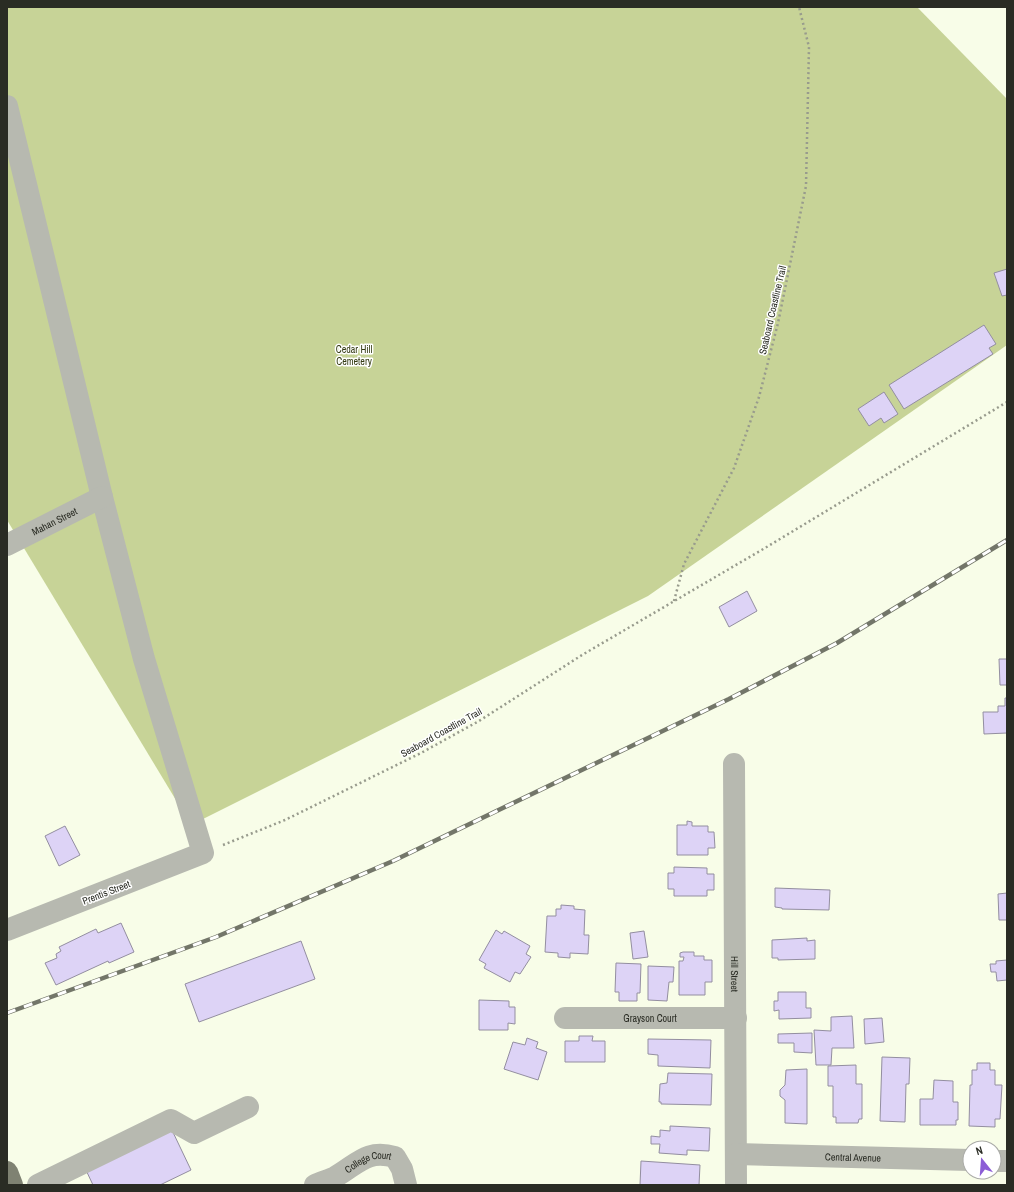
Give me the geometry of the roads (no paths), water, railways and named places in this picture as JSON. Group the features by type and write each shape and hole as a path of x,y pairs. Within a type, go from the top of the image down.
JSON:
{"main road":[{"path":"7,1172 12,1185"}],"street":[{"path":"7,106 102,497"},
{"name":"Mahan Street","path":"7,545 102,497"},
{"name":"Prentis Street","path":"7,930 203,853 144,659 102,497"},
{"name":"Hill Street","path":"734,764 736,1185"},
{"name":"Grayson Court","path":"565,1018 736,1018"},
{"path":"38,1185 171,1120 194,1133 248,1107"},
{"name":"College Court","path":"314,1185 335,1177 370,1155 384,1154 395,1157 402,1169 406,1185"},
{"name":"Central Avenue","path":"736,1154 962,1160"}],"railway":[{"path":"7,1013 216,937 393,861 729,699 837,643 1007,540"}],"park label":[{"name":"Cedar Hill Cemetery","path":"354,354"}]}
